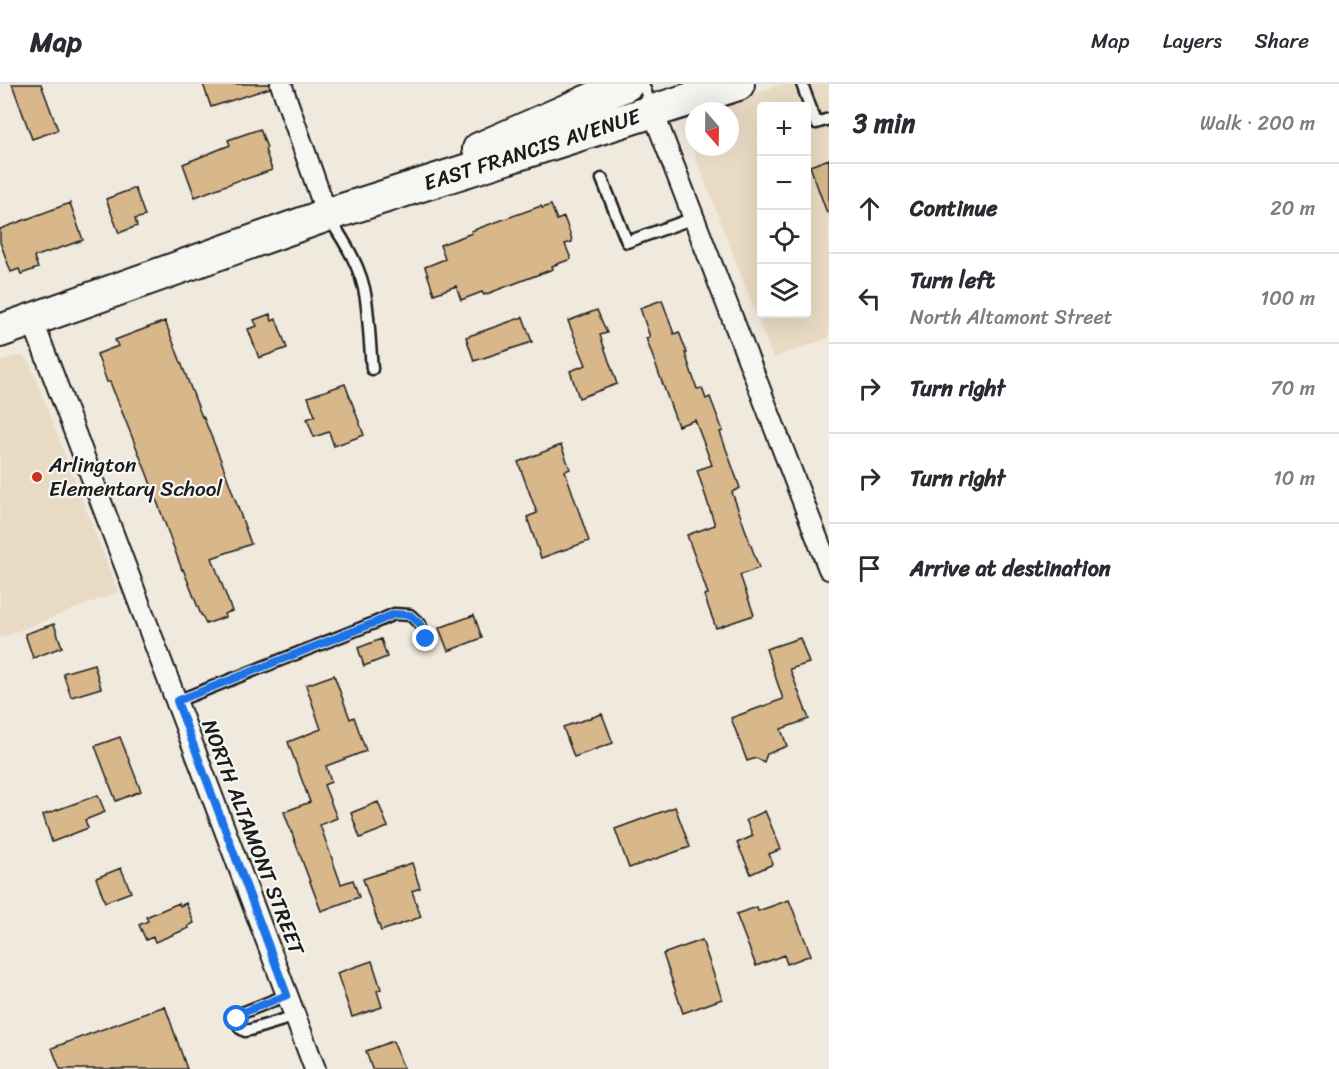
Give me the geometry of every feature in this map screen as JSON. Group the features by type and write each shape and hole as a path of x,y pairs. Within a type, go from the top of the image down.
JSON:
{"main road":[{"name":"EAST FRANCIS AVENUE","path":"327,215 627,84"},
{"name":"EAST FRANCIS AVENUE","path":"0,331 648,98 738,84"}],"street":[{"path":"281,84 327,215"},
{"path":"648,98 829,569"},
{"name":"NORTH ALTAMONT STREET","path":"32,319 315,1069"}],"lane":[{"path":"802,84 816,123 829,119"},
{"path":"602,179 627,242 694,218"},
{"path":"327,215 344,239 357,266 366,297 372,369"},
{"path":"177,701 394,614 410,615 420,624 426,639"},
{"path":"287,995 238,1015 240,1028 250,1030 296,1016"}],"shaded area":[{"path":"782,84 829,84 829,338 773,358 758,318 811,318 811,102 757,102 757,316 696,156 739,156 739,102 732,102"},
{"name":"Arlington Elementary School","path":"15,356 24,357 29,362 118,592 0,638 0,362"}],"building":[{"path":"12,84 41,84 58,130 32,139"},
{"path":"203,84 269,84 270,88 211,107"},
{"path":"260,129 272,170 195,197 183,164 230,145 228,140"},
{"path":"829,159 829,212 827,213 811,169 811,166"},
{"path":"135,188 145,216 135,219 137,226 119,233 106,199"},
{"path":"70,203 83,240 34,257 38,268 21,274 19,269 11,272 0,242 0,229"},
{"path":"551,205 557,220 564,217 572,242 565,244 571,259 552,266 553,269 484,295 482,292 461,300 456,286 434,294 425,267 445,259 440,245 472,233 471,231 541,206 542,208"},
{"path":"662,300 674,334 679,332 697,389 702,388 706,399 710,397 723,431 720,432 740,488 732,492 759,568 740,575 754,615 716,628 704,595 708,594 687,535 715,525 697,470 712,465 695,420 678,426 646,338 650,337 640,308"},
{"path":"597,310 607,333 600,335 617,384 579,398 570,371 586,365 568,321"},
{"path":"270,314 272,321 276,319 287,348 259,358 248,329 257,326 254,320"},
{"path":"523,317 532,342 474,361 466,337"},
{"path":"165,321 222,463 251,544 212,558 232,611 224,614 225,617 206,624 182,570 147,474 97,354 118,346 115,340"},
{"path":"345,384 364,435 334,446 329,432 314,437 307,419 315,416 308,397"},
{"path":"561,445 570,469 565,471 589,541 541,558 527,517 537,513 518,462"},
{"path":"474,615 482,638 448,651 439,628"},
{"path":"54,624 62,647 33,658 25,634"},
{"path":"800,638 809,663 790,669 809,719 781,729 787,746 767,754 764,762 756,758 747,761 731,718 783,699 766,649"},
{"path":"381,639 387,657 364,666 358,648"},
{"path":"94,664 101,688 71,697 63,673"},
{"path":"334,675 350,719 354,717 366,751 326,766 331,782 324,785 337,818 320,825 341,884 353,880 359,897 321,911 284,812 310,802 288,742 321,729 306,685"},
{"path":"602,714 613,743 574,757 563,727"},
{"path":"120,737 141,791 116,801 95,746"},
{"path":"98,795 105,812 85,820 88,828 52,842 43,815"},
{"path":"378,802 388,827 360,838 351,813"},
{"path":"675,807 690,847 629,868 615,829"},
{"path":"765,811 781,849 769,854 773,864 751,874 737,843 753,836 746,820"},
{"path":"412,863 420,888 412,891 421,917 381,931 363,879"},
{"path":"121,868 131,892 105,902 96,878"},
{"path":"789,900 811,955 787,964 784,955 756,966 736,914 757,907 758,911"},
{"path":"179,903 180,906 186,903 194,923 188,926 189,928 155,942 153,937 146,940 139,925 148,921 146,917"},
{"path":"702,940 722,999 683,1013 663,954"},
{"path":"372,961 381,989 377,991 382,1007 352,1017 337,973"},
{"path":"165,1006 187,1069 60,1069 52,1048"},
{"path":"393,1041 404,1069 372,1069 366,1051"}],"place":[{"name":"Arlington Elementary School","path":"37,477"}],"route":[{"path":"237,1019 242,1013 287,995 177,701 394,614 410,615 420,624 426,639"}]}
